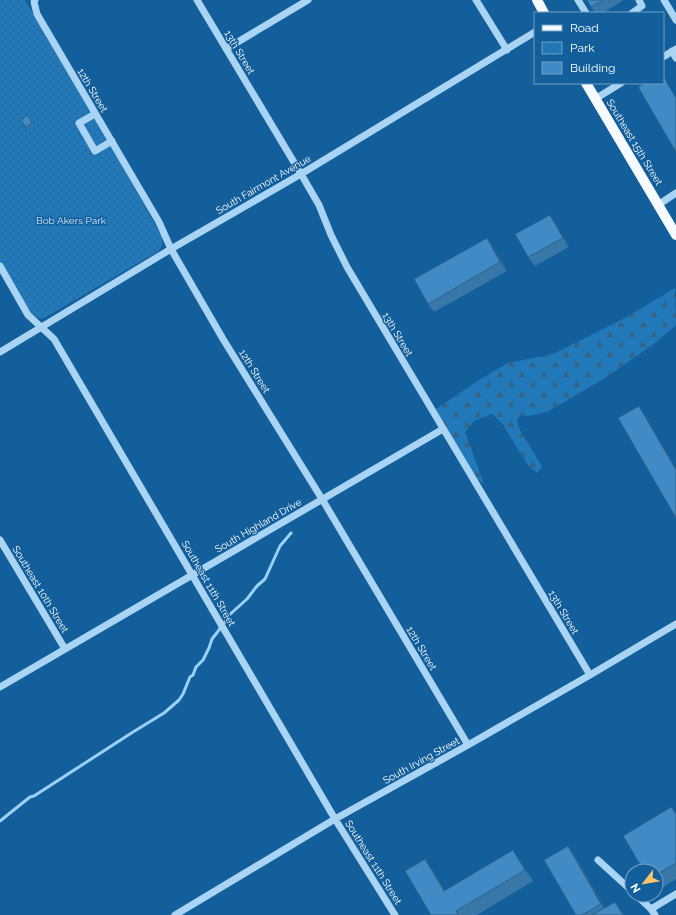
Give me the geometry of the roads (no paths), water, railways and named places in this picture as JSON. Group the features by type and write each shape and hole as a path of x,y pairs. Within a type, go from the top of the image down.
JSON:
{"main road":[{"path":"537,0 543,12"},
{"name":"Southeast 15th Street","path":"587,84 676,234"}],"street":[{"name":"13th Street","path":"197,0 319,205 346,267 590,675"},
{"path":"226,49 308,0"},
{"path":"476,0 507,50"},
{"path":"578,0 585,12"},
{"path":"633,12 642,6 639,0"},
{"path":"664,0 676,20"},
{"name":"12th Street","path":"34,1 36,14 159,222 171,249 223,339 322,499 468,746"},
{"name":"South Fairmont Avenue","path":"0,352 171,249 301,174 534,33"},
{"path":"664,56 674,50 676,58"},
{"path":"595,99 619,84"},
{"path":"95,114 79,123 95,151 112,141"},
{"path":"658,205 676,193"},
{"name":"Southeast 11th Street","path":"0,266 28,315 54,339 335,819 395,915"},
{"name":"South Highland Drive","path":"0,687 443,429"},
{"name":"Southeast 10th Street","path":"0,540 65,649"},
{"name":"South Irving Street","path":"175,915 335,819 468,746 676,624"},
{"path":"598,860 624,884"},
{"path":"644,903 653,912 676,894"}],"waterway":[{"path":"0,821 30,797 34,796 164,713 179,700 190,677 193,675 196,667 203,660 212,639 226,621 227,617 247,599 257,586 265,579 280,546 291,533"}],"park label":[{"name":"Bob Akers Park","path":"71,220"}]}
